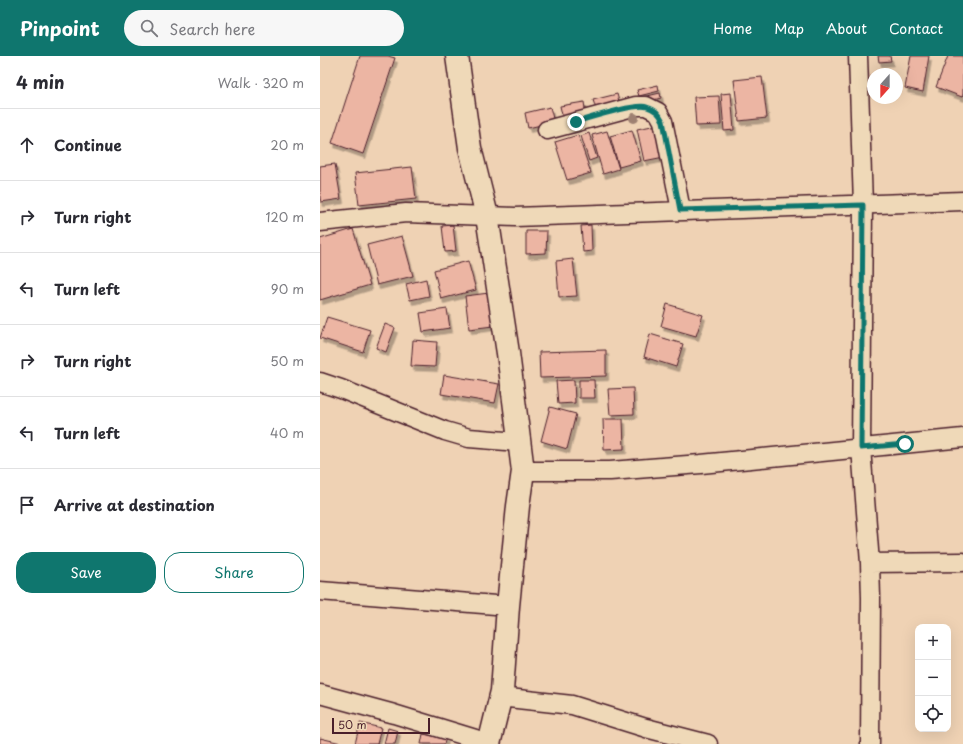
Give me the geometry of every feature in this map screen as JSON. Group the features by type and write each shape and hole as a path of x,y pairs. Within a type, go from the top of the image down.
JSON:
{"main road":[{"path":"457,56 470,148 487,216 508,353 523,472 508,606 502,690 489,743"}],"street":[{"path":"858,56 863,205 861,448 870,563 870,744"},
{"path":"547,130 636,106 646,106 658,112 663,121 680,210"},
{"path":"320,222 406,213 515,217 963,201"},
{"path":"320,382 342,389 445,431 470,438 519,442"},
{"path":"523,472 618,470 701,464 963,438"},
{"path":"870,563 963,562"},
{"path":"320,591 508,606"},
{"path":"320,694 394,714 489,743"},
{"path":"500,697 572,705 646,728 708,744"}],"building":[{"path":"360,56 388,56 395,58 363,154 332,143"},
{"path":"878,56 890,56 891,61 879,62"},
{"path":"911,56 929,56 923,92 905,88"},
{"path":"948,56 963,56 962,97 936,87"},
{"path":"762,77 767,118 739,121 734,80"},
{"path":"658,85 659,91 639,96 637,90"},
{"path":"660,93 661,98 641,103 639,98"},
{"path":"731,93 734,130 724,131 721,94"},
{"path":"617,94 620,105 597,112 593,100"},
{"path":"719,96 721,125 696,126 694,97"},
{"path":"584,102 586,115 563,119 560,106"},
{"path":"550,107 554,122 528,128 525,113"},
{"path":"657,125 664,157 644,161 637,129"},
{"path":"632,130 641,161 619,167 610,136"},
{"path":"607,131 619,169 603,174 592,135"},
{"path":"589,133 597,158 589,161 581,136"},
{"path":"578,135 591,173 567,180 555,142"},
{"path":"335,164 341,199 321,202 320,166"},
{"path":"412,167 416,199 359,205 355,173"},
{"path":"453,225 456,251 445,252 442,226"},
{"path":"591,225 592,251 583,252 581,226"},
{"path":"353,229 370,285 320,300 320,239"},
{"path":"526,231 547,231 546,253 526,254"},
{"path":"402,236 413,276 377,285 367,245"},
{"path":"573,259 577,296 559,297 556,261"},
{"path":"468,261 476,290 441,299 434,270"},
{"path":"426,279 429,296 410,300 406,284"},
{"path":"489,293 493,326 469,329 465,296"},
{"path":"667,304 703,315 696,336 661,326"},
{"path":"447,309 450,328 423,332 420,313"},
{"path":"327,317 370,330 363,352 320,338"},
{"path":"385,324 395,328 386,352 376,348"},
{"path":"650,334 683,344 676,367 644,357"},
{"path":"413,340 437,342 435,367 411,366"},
{"path":"606,350 606,376 540,378 539,352"},
{"path":"444,375 499,384 495,403 441,394"},
{"path":"574,380 575,403 558,404 556,381"},
{"path":"579,380 594,380 595,398 579,398"},
{"path":"633,388 634,414 610,415 608,389"},
{"path":"550,407 576,414 567,449 541,441"},
{"path":"603,419 623,419 624,449 604,450"},
{"path":"360,723 381,728 377,744 355,744"},
{"path":"388,728 398,731 395,744 384,744"},
{"path":"423,734 446,738 444,744 421,744"},
{"path":"320,738 341,743 341,744 320,744"}],"route":[{"path":"576,122 636,106 646,106 658,112 663,121 680,210 863,205 861,448 905,444"}]}
